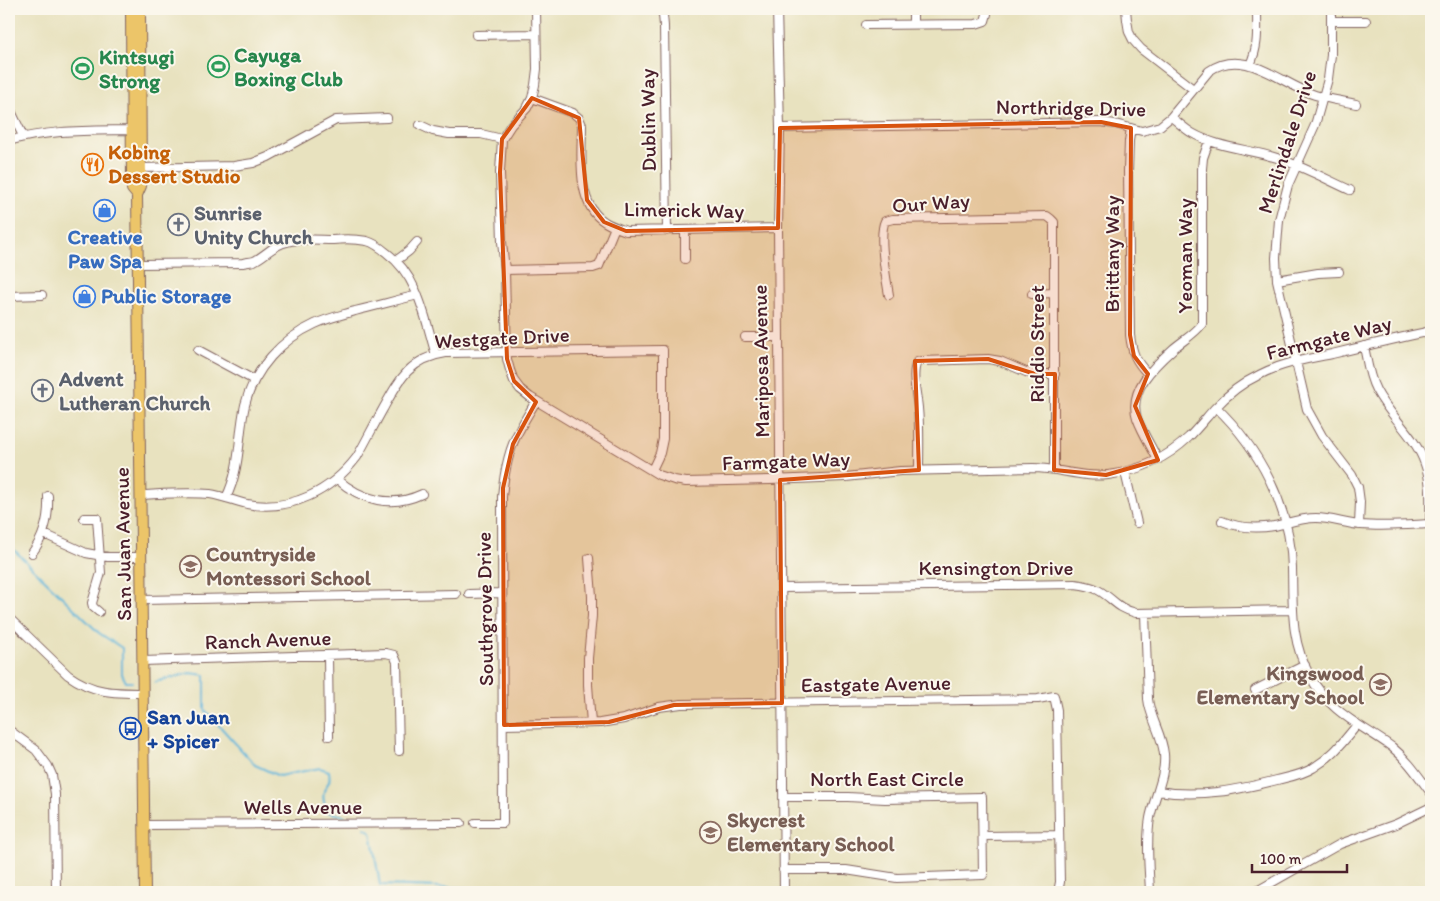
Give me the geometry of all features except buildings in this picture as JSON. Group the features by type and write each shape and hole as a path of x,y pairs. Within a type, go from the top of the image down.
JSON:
{"main road":[{"name":"San Juan Avenue","path":"138,9 131,41 141,186 137,195 145,892"},
{"name":"San Juan Avenue","path":"137,195 132,189 136,130 138,9"}],"street":[{"path":"420,125 433,131 449,134 481,134 502,139 532,98 537,69 536,9"},
{"name":"Dublin Way","path":"660,9 663,15 664,26 667,231"},
{"name":"Mariposa Avenue","path":"777,9 780,128 778,338 784,892"},
{"path":"913,9 913,24"},
{"path":"866,25 976,24 985,21 987,9"},
{"path":"1126,9 1128,26 1134,40 1141,49 1193,89"},
{"path":"1250,64 1258,41 1257,9"},
{"name":"Merlindale Drive","path":"1331,9 1332,55 1324,96 1315,125 1288,185 1279,220 1276,258 1277,280 1307,409 1315,425 1352,475 1358,487 1359,525"},
{"path":"1332,22 1366,21"},
{"path":"476,35 536,34"},
{"name":"Northridge Drive","path":"780,128 1101,122 1142,131 1160,126 1171,117 1209,71 1217,65 1234,62 1250,64 1315,94 1356,104"},
{"name":"Limerick Way","path":"532,98 573,113 580,118 582,125 582,178 587,200 594,213 604,222 626,231 778,228"},
{"path":"9,107 23,136"},
{"path":"1171,117 1192,133 1209,141 1264,154 1298,165 1350,190"},
{"path":"140,168 234,166 253,163 268,157 336,120 387,118"},
{"name":"Brittany Way","path":"1131,128 1128,171 1130,335 1134,356 1138,364 1148,374"},
{"path":"9,140 51,132 136,130"},
{"name":"Farmgate Way","path":"502,139 500,172 507,353 514,381 524,393 536,401 666,478 680,481 846,477 919,470 1033,468 1087,476 1125,472 1158,460 1171,451 1188,438 1229,394 1271,369 1431,331"},
{"name":"Yeoman Way","path":"1158,460 1138,421 1135,406 1138,392 1148,374 1202,324 1202,169 1203,158 1209,141"},
{"name":"Our Way","path":"889,295 883,255 883,226 885,221 893,219 1046,216 1051,219"},
{"name":"Riddio Street","path":"1051,219 1054,222 1054,470"},
{"path":"505,270 593,268 599,266 615,227"},
{"path":"685,230 685,259"},
{"path":"138,264 242,263 254,260 285,242 354,239 368,242 378,246 397,260 406,271 418,295 436,355"},
{"path":"397,260 417,242"},
{"path":"1277,280 1318,273 1339,272"},
{"path":"1032,294 1054,293"},
{"path":"9,296 42,295"},
{"path":"226,498 236,471 240,427 246,403 254,380 277,350 306,328 328,319 418,295"},
{"path":"746,337 778,338"},
{"path":"1222,521 1244,528 1268,527 1306,518 1318,518 1359,525 1430,524 1430,486 1425,465 1415,442 1376,390 1364,346"},
{"path":"198,350 254,380"},
{"name":"Westgate Drive","path":"141,495 205,494 258,505 281,505 313,495 337,479 357,457 402,377 415,364 436,355 663,350 663,439 660,453 652,470"},
{"path":"919,470 915,367 917,362 922,360 988,359 1000,361 1026,372 1055,374"},
{"name":"Southgrove Drive","path":"475,823 503,823 502,507 506,469 516,436 536,401"},
{"path":"1216,407 1238,431 1260,465 1275,492 1286,522 1291,548 1292,610 1296,639 1310,676 1334,707 1403,757 1412,766 1431,793"},
{"path":"1125,472 1137,523"},
{"path":"337,479 354,492 373,500 394,502 422,494"},
{"path":"32,553 44,534 49,508 48,496"},
{"path":"84,518 97,518 98,547 101,556 100,579 92,604 99,612"},
{"path":"44,534 80,550 101,556 142,557"},
{"path":"589,558 592,610 588,685 591,723"},
{"name":"Kensington Drive","path":"782,588 1075,584 1097,590 1127,611 1145,613 1292,610"},
{"path":"469,594 502,593"},
{"path":"142,600 456,594"},
{"path":"1145,613 1149,710 1162,738 1164,756 1161,780 1150,819 1150,892"},
{"path":"9,618 68,675 78,681 109,693 143,693"},
{"name":"Ranch Avenue","path":"143,661 386,653 394,655 397,662 399,751"},
{"path":"328,655 330,736"},
{"path":"1254,690 1305,665"},
{"name":"Eastgate Avenue","path":"504,725 591,723 616,720 666,706 1038,699 1054,696 1057,710 1060,882 1058,892"},
{"path":"1158,791 1174,794 1215,793 1295,776 1311,770 1336,751 1357,725"},
{"path":"9,730 36,750 52,774 55,794 56,892"},
{"name":"North East Circle","path":"783,797 840,796 885,799 982,797 984,876 897,878 852,870 784,870"},
{"path":"1255,892 1340,844 1396,824 1431,808"},
{"name":"Wells Avenue","path":"145,825 461,823"},
{"path":"983,836 1059,835"}],"highlighted area":[{"path":"532,98 579,118 587,200 604,222 626,231 778,228 780,128 1101,122 1131,128 1130,335 1134,356 1148,374 1135,406 1158,460 1106,475 1054,470 1055,374 1035,374 988,359 915,361 919,470 780,480 782,703 674,705 609,722 504,725 503,488 513,444 536,402 514,381 507,359 500,172 502,139"}],"waterway":[{"path":"9,545 99,633 122,648 122,674 126,682 132,682"},
{"path":"155,682 190,673 205,675 205,710 255,765 279,776 320,768 329,771 329,781 323,794 328,812 344,816 350,820"},
{"path":"365,828 371,832 380,885 468,888 470,892"}],"place":[{"name":"Cayuga Boxing Club","path":"218,67"},
{"name":"Kintsugi Strong","path":"83,69"},
{"name":"Kobing Dessert Studio","path":"92,164"},
{"name":"Creative Paw Spa","path":"105,210"},
{"name":"Sunrise Unity Church","path":"178,225"},
{"name":"Public Storage","path":"85,296"},
{"name":"Advent Lutheran Church","path":"43,391"},
{"name":"Countryside Montessori School","path":"190,566"},
{"name":"Kingswood Elementary School","path":"1380,685"},
{"name":"San Juan + Spicer","path":"131,729"},
{"name":"Skycrest Elementary School","path":"711,832"}]}
